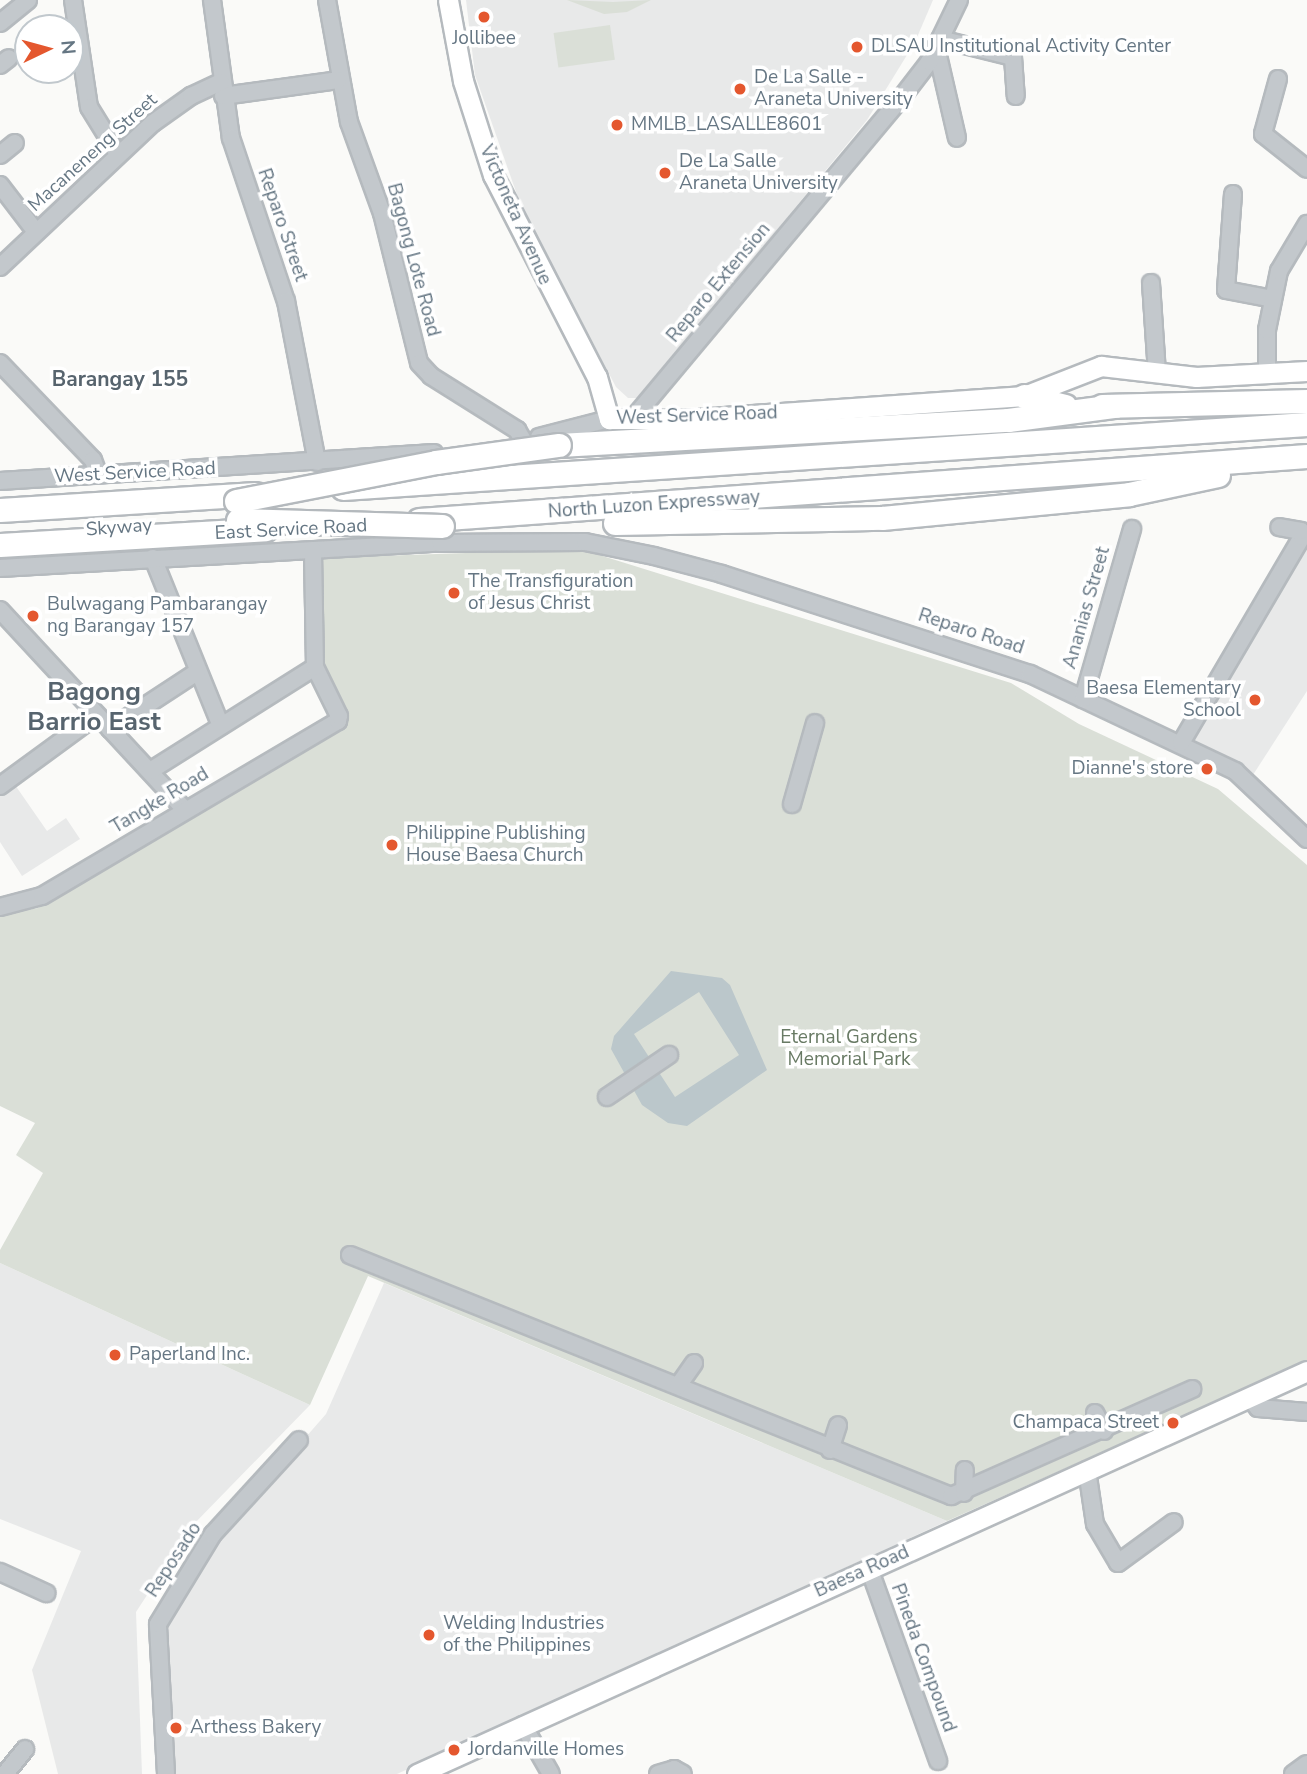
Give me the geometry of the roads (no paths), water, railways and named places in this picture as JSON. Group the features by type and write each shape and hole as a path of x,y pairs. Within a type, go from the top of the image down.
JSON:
{"highway":[{"path":"1024,396 1048,405 1307,401"},
{"path":"237,511 436,462 559,445 1008,420 1115,406"},
{"name":"North Luzon Expressway","path":"0,510 1307,424"},
{"path":"237,511 442,526 881,518 1129,494 1305,456"},
{"name":"North Luzon Expressway","path":"0,545 630,507 1305,456"},
{"name":"Skyway","path":"0,516 237,511"},
{"name":"Skyway","path":"0,536 237,511"}],"main road":[{"name":"Victoneta Avenue","path":"449,0 463,81 493,175 597,377 610,419"},
{"name":"West Service Road","path":"610,419 631,421 1024,396 1101,366 1157,374 1307,371"},
{"name":"Baesa Road","path":"417,1774 1307,1371"}],"street":[{"path":"0,23 28,0"},
{"path":"73,0 87,71 89,107 118,154"},
{"name":"Reparo Street","path":"212,0 222,89 231,138 286,301 317,462"},
{"name":"Bagong Lote Road","path":"327,0 338,80 382,213 418,363 431,376 511,426 523,440"},
{"name":"Reparo Extension","path":"631,421 899,101 938,43 958,0"},
{"path":"957,138 938,43 1013,57 1016,96"},
{"path":"1279,79 1263,134 1307,169"},
{"name":"Macaneneng Street","path":"0,267 118,154 191,96 222,89 338,80"},
{"path":"0,155 15,143"},
{"path":"0,185 36,232"},
{"path":"1233,194 1226,290 1273,299"},
{"path":"1267,373 1273,299 1282,262 1307,224"},
{"path":"1151,283 1157,374"},
{"path":"0,363 93,460 98,474"},
{"name":"West Service Road","path":"0,481 317,462 523,440 610,419"},
{"path":"1181,743 1302,537 1301,531 1279,527"},
{"name":"Ananias Street","path":"1083,699 1132,529"},
{"name":"Reparo Road","path":"585,542 722,574 1011,666 1181,743 1235,771 1307,839"},
{"name":"East Service Road","path":"0,568 313,550 585,542"},
{"path":"150,771 315,667 313,550"},
{"path":"153,558 221,726"},
{"path":"3,621 97,715 185,810"},
{"name":"Tangke Road","path":"0,906 34,900 338,721 339,716 315,667"},
{"path":"110,729 197,672"},
{"path":"0,786 97,715"},
{"path":"792,804 815,723"},
{"path":"607,1097 662,1060"},
{"path":"350,1255 830,1450 951,1496 964,1493 1104,1431 1192,1389"},
{"path":"678,1386 694,1363"},
{"path":"1250,1398 1258,1408 1307,1412"},
{"path":"1095,1413 1104,1431"},
{"path":"830,1450 838,1425"},
{"name":"Reposado","path":"166,1774 158,1624 213,1534 299,1440"},
{"path":"964,1493 965,1470"},
{"path":"1087,1470 1095,1524 1118,1563 1174,1522"},
{"name":"Pineda Compound","path":"869,1568 938,1761"},
{"path":"0,1572 46,1592"},
{"path":"523,1725 551,1774"},
{"path":"5,1774 26,1749"},
{"path":"1293,1774 1307,1764"},
{"path":"658,1774 674,1769 682,1774"}],"place":[{"name":"Jollibee","path":"484,17"},
{"name":"DLSAU Institutional Activity Center","path":"857,47"},
{"name":"De La Salle - Araneta University","path":"740,89"},
{"name":"MMLB_LASALLE8601","path":"617,125"},
{"name":"De La Salle Araneta University","path":"665,173"},
{"name":"The Transfiguration of Jesus Christ","path":"454,593"},
{"name":"Bulwagang Pambarangay ng Barangay 157","path":"33,616"},
{"name":"Baesa Elementary School","path":"1255,700"},
{"name":"Dianne's store","path":"1207,769"},
{"name":"Philippine Publishing House Baesa Church","path":"392,845"},
{"name":"Paperland Inc.","path":"115,1355"},
{"name":"Champaca Street","path":"1173,1423"},
{"name":"Welding Industries of the Philippines","path":"429,1635"},
{"name":"Arthess Bakery","path":"176,1728"},
{"name":"Jordanville Homes","path":"454,1750"}],"district":[{"name":"Barangay 155","path":"120,379"},
{"name":"Bagong Barrio East","path":"94,707"}],"park label":[{"name":"Eternal Gardens Memorial Park","path":"849,1049"}]}
